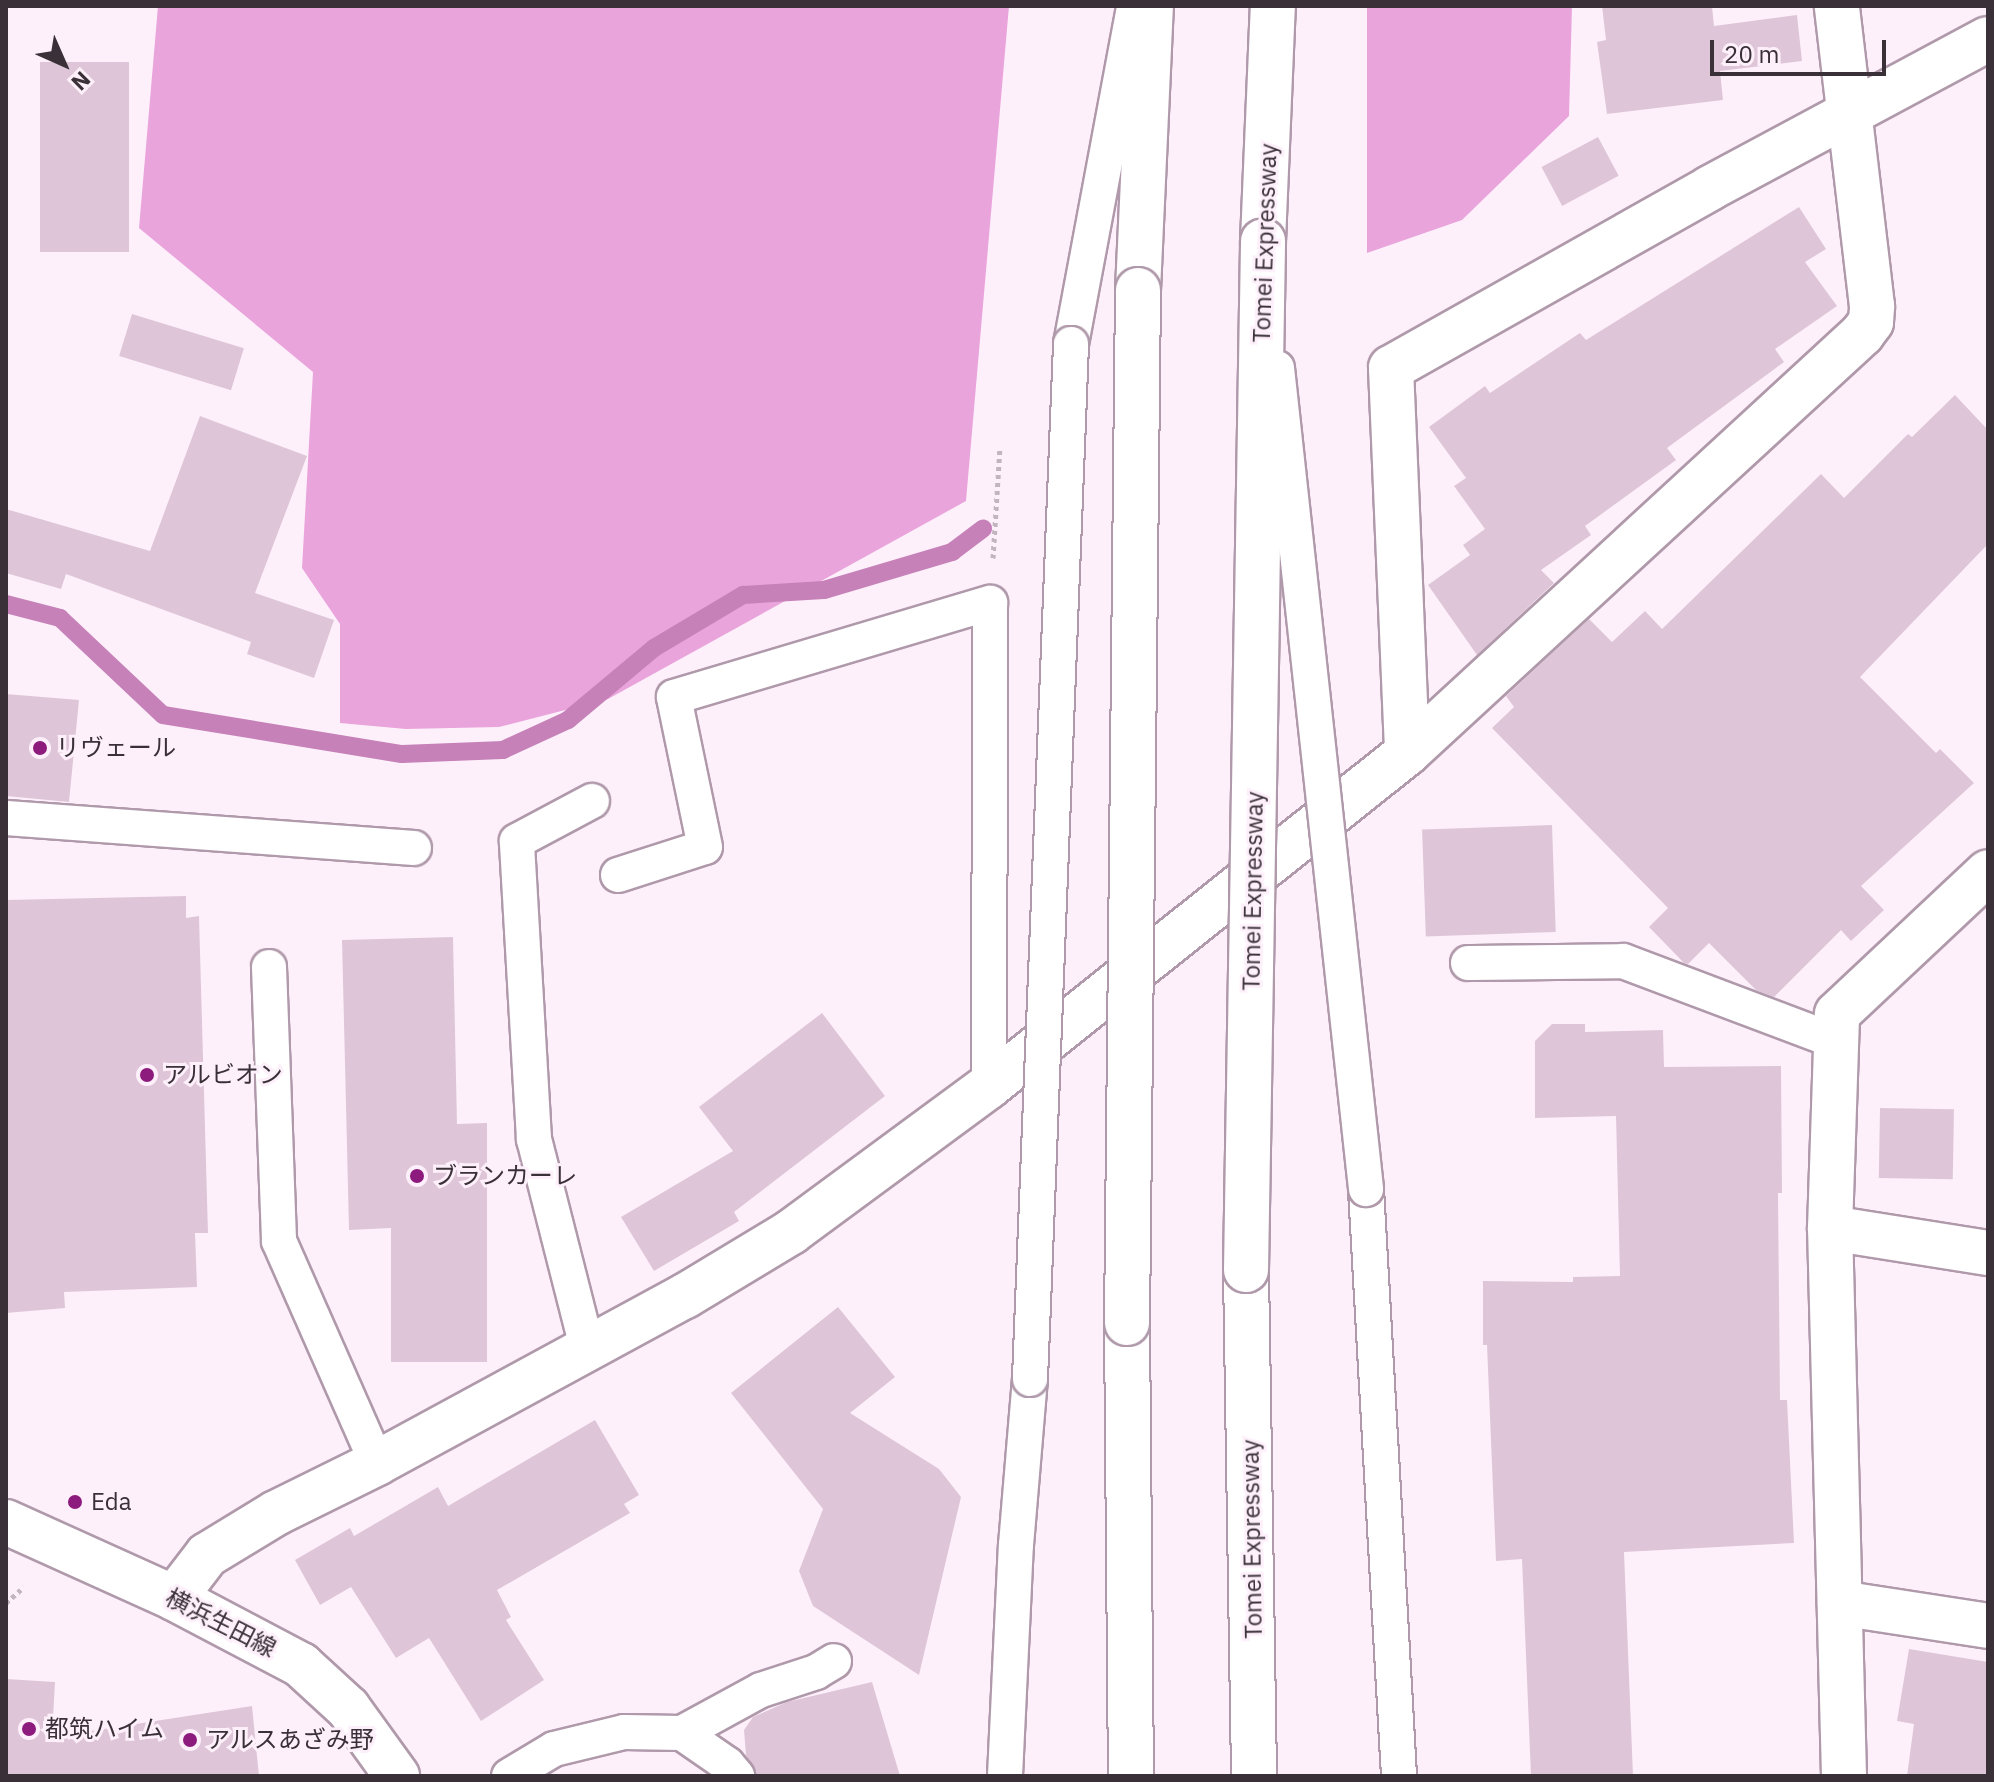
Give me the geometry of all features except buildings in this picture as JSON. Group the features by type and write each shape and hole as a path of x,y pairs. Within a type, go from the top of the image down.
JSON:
{"main road":[{"path":"1131,1776 1127,1323 1138,290 1151,6"},
{"name":"Tomei Expressway","path":"1254,1776 1246,1270 1263,241 1273,6"},
{"path":"174,1598 207,1555 276,1513 588,1351 791,1232 989,1086 1407,753 1871,322 1851,112 1837,6"},
{"path":"1407,753 1391,368 1988,39"},
{"path":"1844,1776 1830,1228 1837,1014 1988,872"},
{"path":"1830,1228 1988,1253"},
{"name":"横浜生田線","path":"6,1522 174,1598 301,1665 348,1708 397,1776"},
{"path":"1840,1603 1988,1626"}],"lane":[{"path":"1005,1776 1016,1545 1030,1379 1071,344 1134,6"},
{"path":"1263,241 1366,1189 1399,1776"},
{"path":"618,875 705,847 674,697 990,603 989,1086"},
{"path":"588,1351 534,1139 517,841 592,801"},
{"path":"6,818 414,848"},
{"path":"1468,963 1623,961 1837,1042"},
{"path":"269,967 279,1241 377,1463"},
{"path":"509,1776 554,1749 582,1742 624,1732 682,1733 761,1690 816,1672 834,1661"},
{"path":"682,1733 727,1764 737,1776"}],"path":[{"path":"990,603 1000,447"},
{"path":"6,1603 31,1581"}],"shaded area":[{"path":"158,6 1009,6 966,501 608,699 499,727 406,729 340,723 340,624 302,568 313,372 139,228"},
{"path":"1367,6 1572,6 1569,116 1462,220 1367,253"}],"waterway":[{"path":"6,604 60,618 163,715 402,754 503,750 568,720 654,648 743,595 824,590 952,552 983,529"}],"place":[{"name":"リヴェール","path":"40,748"},
{"name":"アルビオン","path":"147,1075"},
{"name":"ブランカーレ","path":"417,1176"},
{"name":"Eda","path":"75,1502"},
{"name":"都筑ハイム","path":"29,1729"},
{"name":"アルスあざみ野","path":"190,1740"}]}
